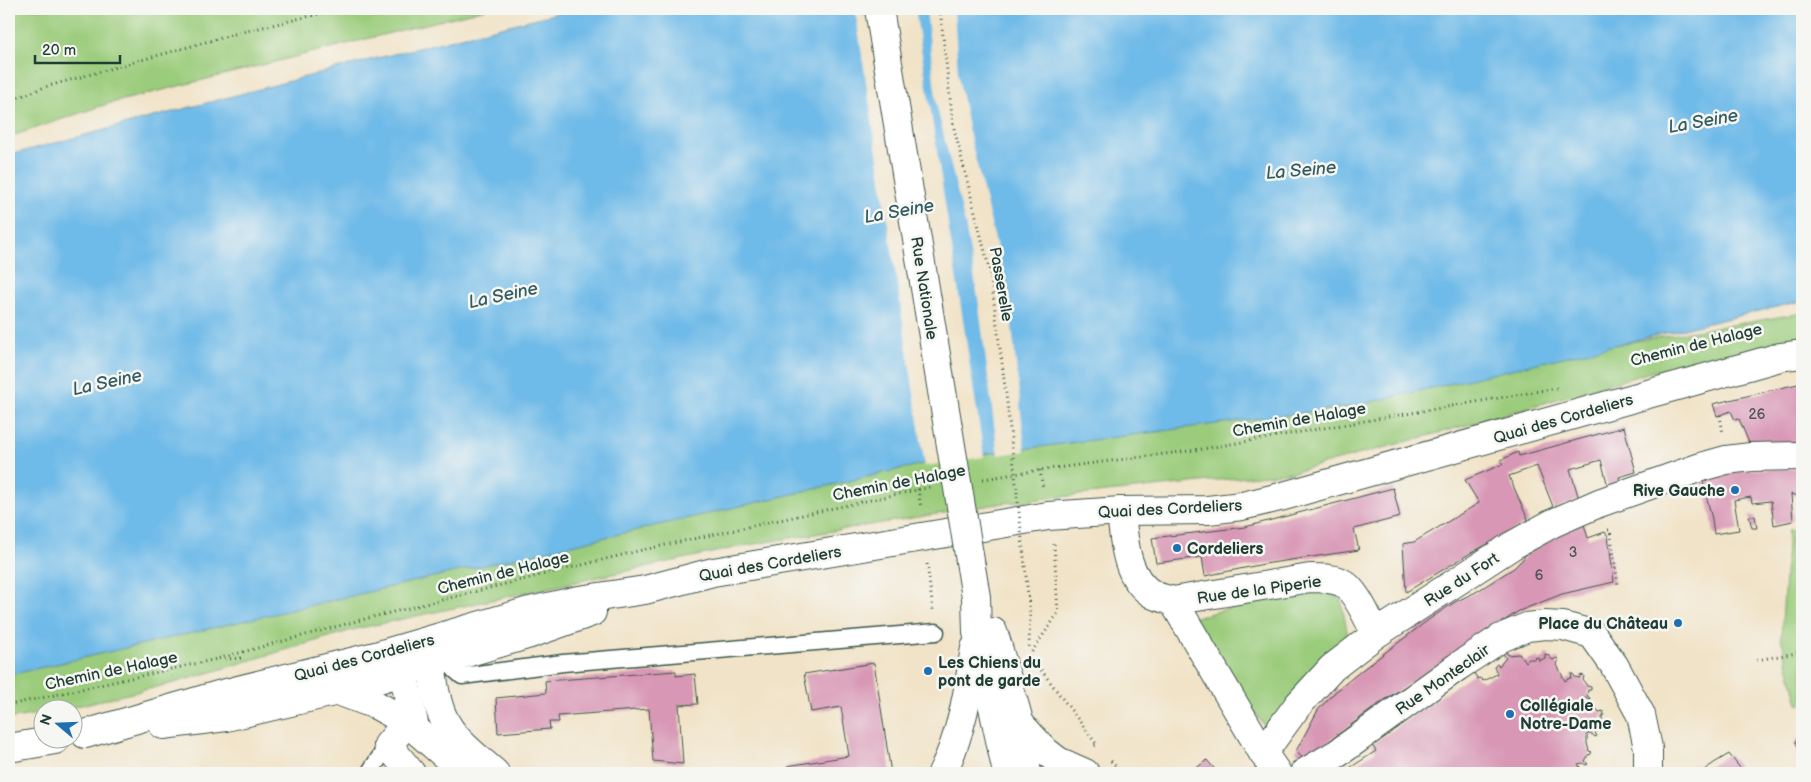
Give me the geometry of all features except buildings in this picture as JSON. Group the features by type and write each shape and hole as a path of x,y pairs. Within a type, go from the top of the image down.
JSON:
{"main road":[{"name":"Rue Nationale","path":"879,9 976,597"},
{"name":"Quai des Cordeliers","path":"82,734 222,694 436,653 526,612 579,600 645,590 713,572 1048,516 1121,511 1208,510 1242,506 1294,494 1780,357 1802,354"},
{"name":"Rue du Fort","path":"1270,763 1298,705 1332,668 1376,634 1513,544 1553,523 1599,503 1701,466 1751,456 1802,456"},
{"path":"1121,511 1124,542 1132,571 1142,585 1155,595 1173,601 1270,763"},
{"name":"Rue de la Piperie","path":"1173,601 1310,578 1328,578 1343,583 1353,592 1376,634"},
{"path":"976,597 977,632 1007,773"},
{"path":"976,597 996,640 1020,724 1027,773"},
{"name":"Rue Monteclair","path":"1304,773 1338,753 1457,667 1501,638 1527,627 1544,625 1563,626 1592,634 1614,665 1641,715 1648,748 1648,773"},
{"path":"942,773 948,762 963,718 977,632"},
{"path":"436,653 439,706 448,728 495,773"},
{"name":"Quai des Cordeliers","path":"82,735 226,717 338,692 400,660"},
{"path":"400,660 411,722"},
{"path":"338,692 376,705 411,722 465,773"},
{"path":"410,773 388,745 411,722"},
{"path":"1020,724 1040,747 1058,761 1086,773"},
{"path":"9,748 32,744"}],"lane":[{"path":"436,653 462,676 563,663 936,632"},
{"path":"369,773 388,745"}],"path":[{"path":"9,101 45,87 238,33 340,9"},
{"name":"Passerelle","path":"940,9 953,124 990,272 1007,402 1030,615 1029,657"},
{"name":"Chemin de Halage","path":"974,480 1196,450 1558,388"},
{"name":"Chemin de Halage","path":"9,705 217,659 356,621 638,551 937,486"},
{"path":"1599,503 1603,528 1610,530 1618,585"},
{"path":"924,537 936,632"},
{"path":"1054,542 1058,614 1029,657 1039,667 1097,745 1058,761"},
{"path":"1757,660 1802,652"}],"green space":[{"path":"9,9 486,9 107,104 9,137"},
{"path":"1802,313 1802,341 1675,365 1464,426 1294,472 1004,503 748,545 356,629 174,683 82,705 82,700 32,700 32,715 9,719 9,667 849,465 1458,371"},
{"path":"1788,530 1802,530 1802,705 1798,704 1781,638"},
{"path":"1317,586 1341,599 1349,642 1266,728 1188,619"}],"water":[{"name":"La Seine","path":"573,9 1802,9 1802,301 1355,406 927,463 9,675 9,155 358,63"}],"pier":[{"path":"855,9 915,9 984,457 925,466"},
{"path":"926,9 954,9 958,75 968,128 1009,298 1025,451 998,455 978,298 965,224 937,107"}],"place":[{"name":"Rive Gauche","path":"1735,490"},
{"name":"Cordeliers","path":"1177,548"},
{"name":"Place du Château","path":"1678,623"},
{"name":"Les Chiens du pont de garde","path":"928,671"},
{"name":"Collégiale Notre-Dame","path":"1510,714"}]}
